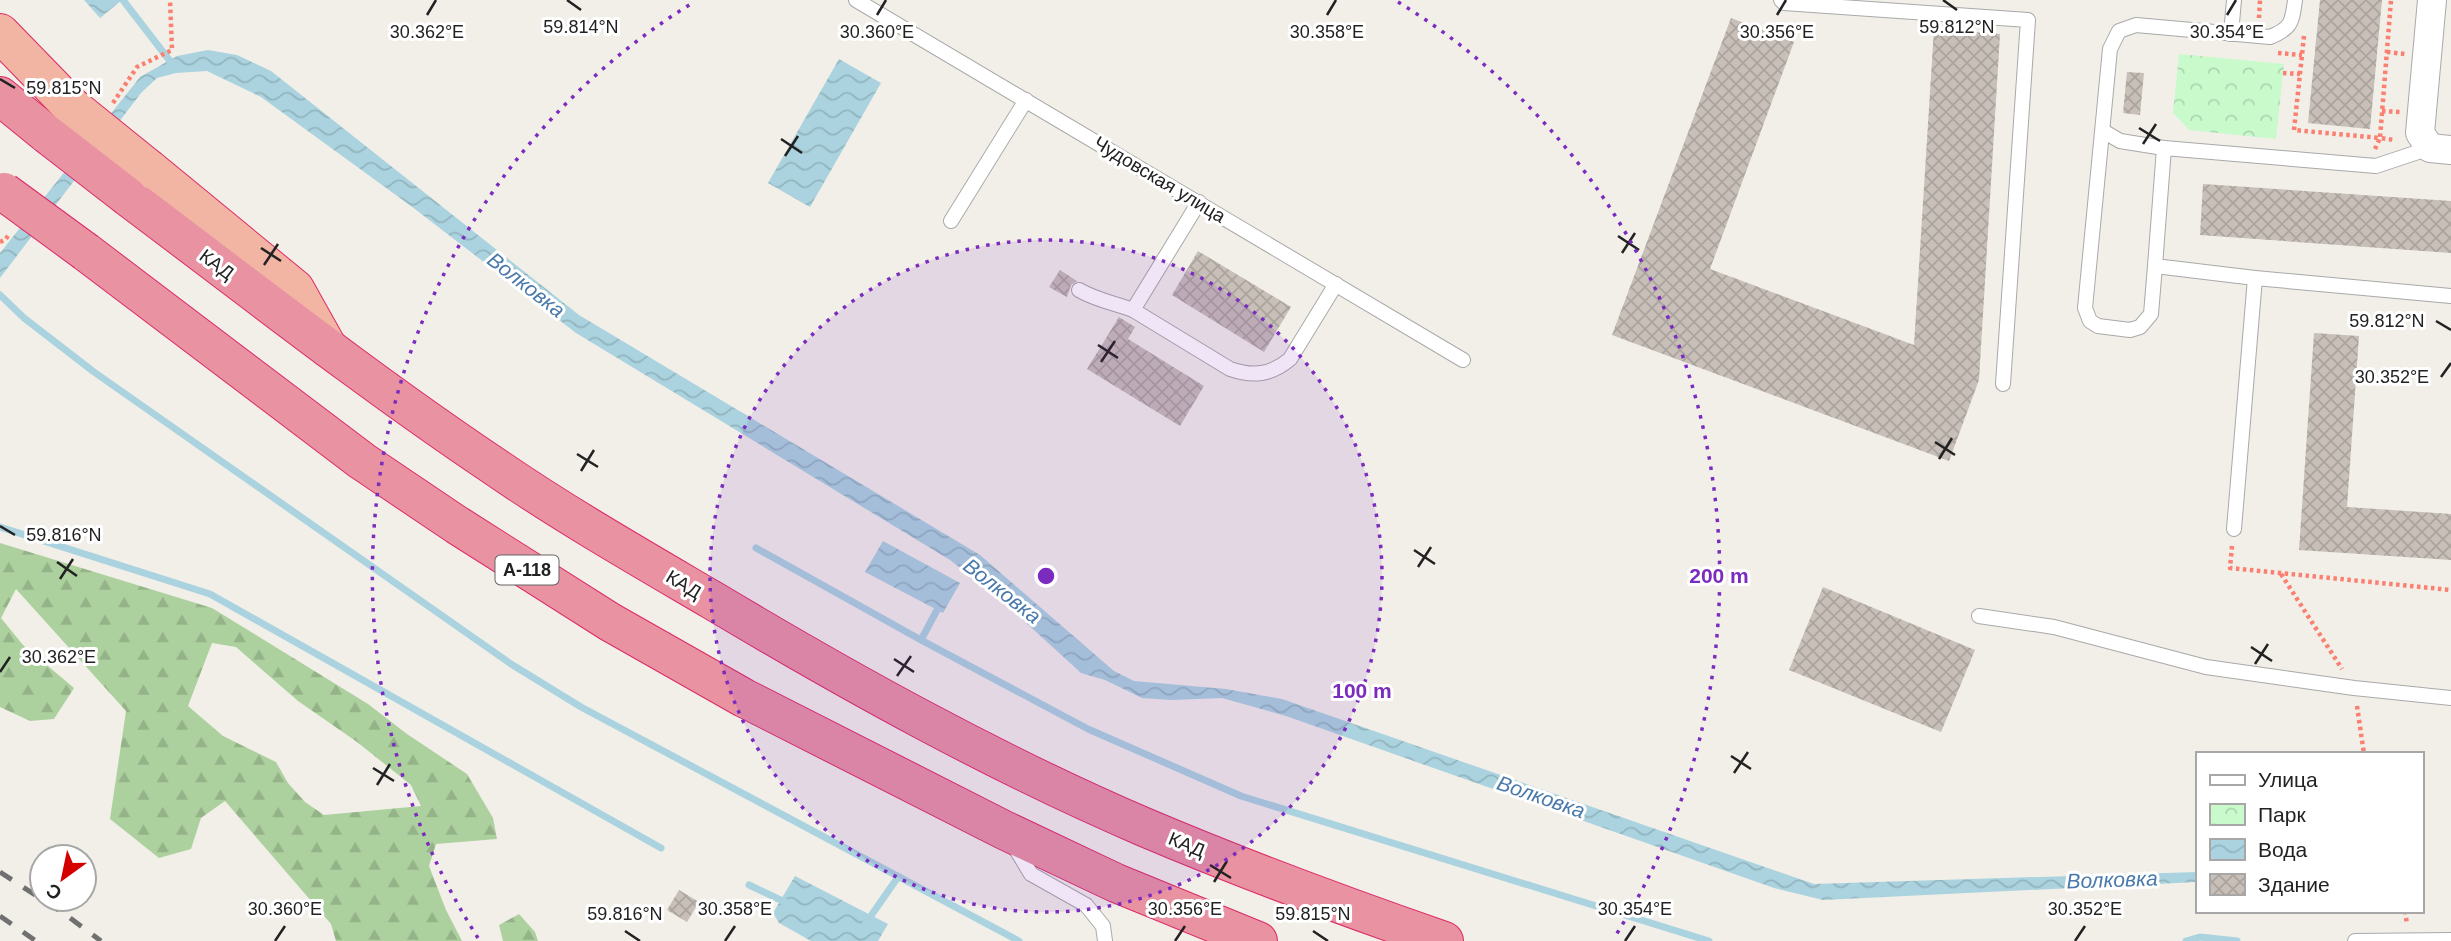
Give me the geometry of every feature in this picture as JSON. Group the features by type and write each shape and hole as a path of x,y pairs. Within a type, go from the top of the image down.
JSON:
{"highway":[{"path":"0,33 71,106 138,183"},
{"name":"КАД","path":"0,96 48,135 138,183 328,348 405,405 603,536 783,643 960,740 1143,826 1324,899 1444,941"},
{"name":"А-118","path":"2,190 362,461 457,526 598,615 744,698 1004,830 1116,883 1258,941"}],"street":[{"path":"2432,0 2420,133 2440,149"}],"lane":[{"name":"Чудовская улица","path":"856,0 1462,360"},
{"path":"1781,0 1784,3 2028,20 2003,384"},
{"path":"2231,34 2234,0"},
{"path":"2164,148 2151,314 2146,323 2130,330 2098,326 2090,321 2085,308 2110,49 2119,31 2136,25 2270,37 2282,32 2292,22 2294,0"},
{"path":"951,221 1026,100"},
{"path":"2103,131 2120,141 2164,148 2376,166 2440,149"},
{"path":"1133,310 1199,202"},
{"path":"2155,266 2451,296"},
{"path":"2234,529 2255,278"},
{"path":"1079,290 1097,300 1109,301 1133,310 1230,369 1245,374 1264,374 1279,368 1290,359 1336,284"},
{"path":"1979,616 2054,626 2206,667 2354,688 2451,698"},
{"path":"1004,830 1031,874 1086,905 1102,926 1105,941"},
{"path":"2355,941 2451,940"}],"path":[{"path":"123,91 137,67 172,50 170,0"},
{"path":"2259,19 2260,0"},
{"path":"2373,152 2380,138 2391,0"},
{"path":"2305,24 2294,130 2380,138"},
{"path":"2275,53 2302,55"},
{"path":"2283,73 2300,74"},
{"path":"2234,529 2230,568 2451,590"},
{"path":"2281,573 2354,688 2364,752"}],"green space":[{"path":"2179,54 2284,64 2276,139 2189,130 2173,113"},
{"path":"0,543 212,608 368,704 467,774 493,818 497,839 436,844 429,866 446,910 462,941 336,941 331,924 225,801 201,818 191,849 159,858 110,819 126,711 16,589 1,618 23,645 74,688 54,719 30,721 0,707","holes":["212,643 236,647 298,701 357,742 411,785 421,806 324,815 305,802 288,783 276,762 223,736 188,706"]},
{"path":"519,914 535,932 538,941 503,941 499,925"}],"water":[{"path":"84,0 122,0 100,18"},
{"name":"Волковка","path":"208,50 237,55 271,71 579,315 980,555 1114,671 1134,681 1226,689 1282,699 1814,884 2196,872 2196,882 1823,900 1774,888 1286,716 1222,698 1142,698 1105,680 1081,673 999,598 950,560 576,333 411,206 261,97 207,71 176,73 157,78 141,93 0,278 0,253 140,77 177,56"},
{"path":"839,59 881,83 810,207 768,183"},
{"path":"883,541 960,583 943,613 865,572"},
{"path":"795,876 888,924 878,941 811,941 779,923 773,913"}],"building":[{"path":"2320,0 2382,0 2370,129 2308,123"},
{"path":"1731,18 1794,42 1710,269 1914,345 1934,29 2000,34 1979,380 1949,461 1612,335"},
{"path":"2127,72 2144,73 2140,115 2123,113"},
{"path":"2203,184 2451,201 2451,253 2200,235"},
{"path":"1198,251 1291,307 1264,352 1172,295"},
{"path":"1060,270 1077,281 1071,285 1067,297 1049,287"},
{"path":"1119,317 1135,327 1128,339 1204,386 1180,426 1087,369"},
{"path":"2314,333 2359,336 2347,507 2451,514 2451,560 2299,550"},
{"path":"1823,587 1975,650 1941,732 1789,670"},
{"path":"679,890 699,902 687,922 667,910"}],"waterway":[{"path":"123,0 173,65"},
{"path":"0,295 24,318 94,372 511,664 581,707 1019,941"},
{"path":"0,527 210,594 661,848"},
{"path":"756,548 1088,729 1241,796 1709,941"},
{"path":"921,640 937,610"},
{"path":"866,923 898,877"},
{"path":"749,885 789,904"},
{"path":"2186,941 2200,937 2237,941"}],"railway":[{"path":"0,872 101,941"},
{"path":"0,916 36,941"}]}
